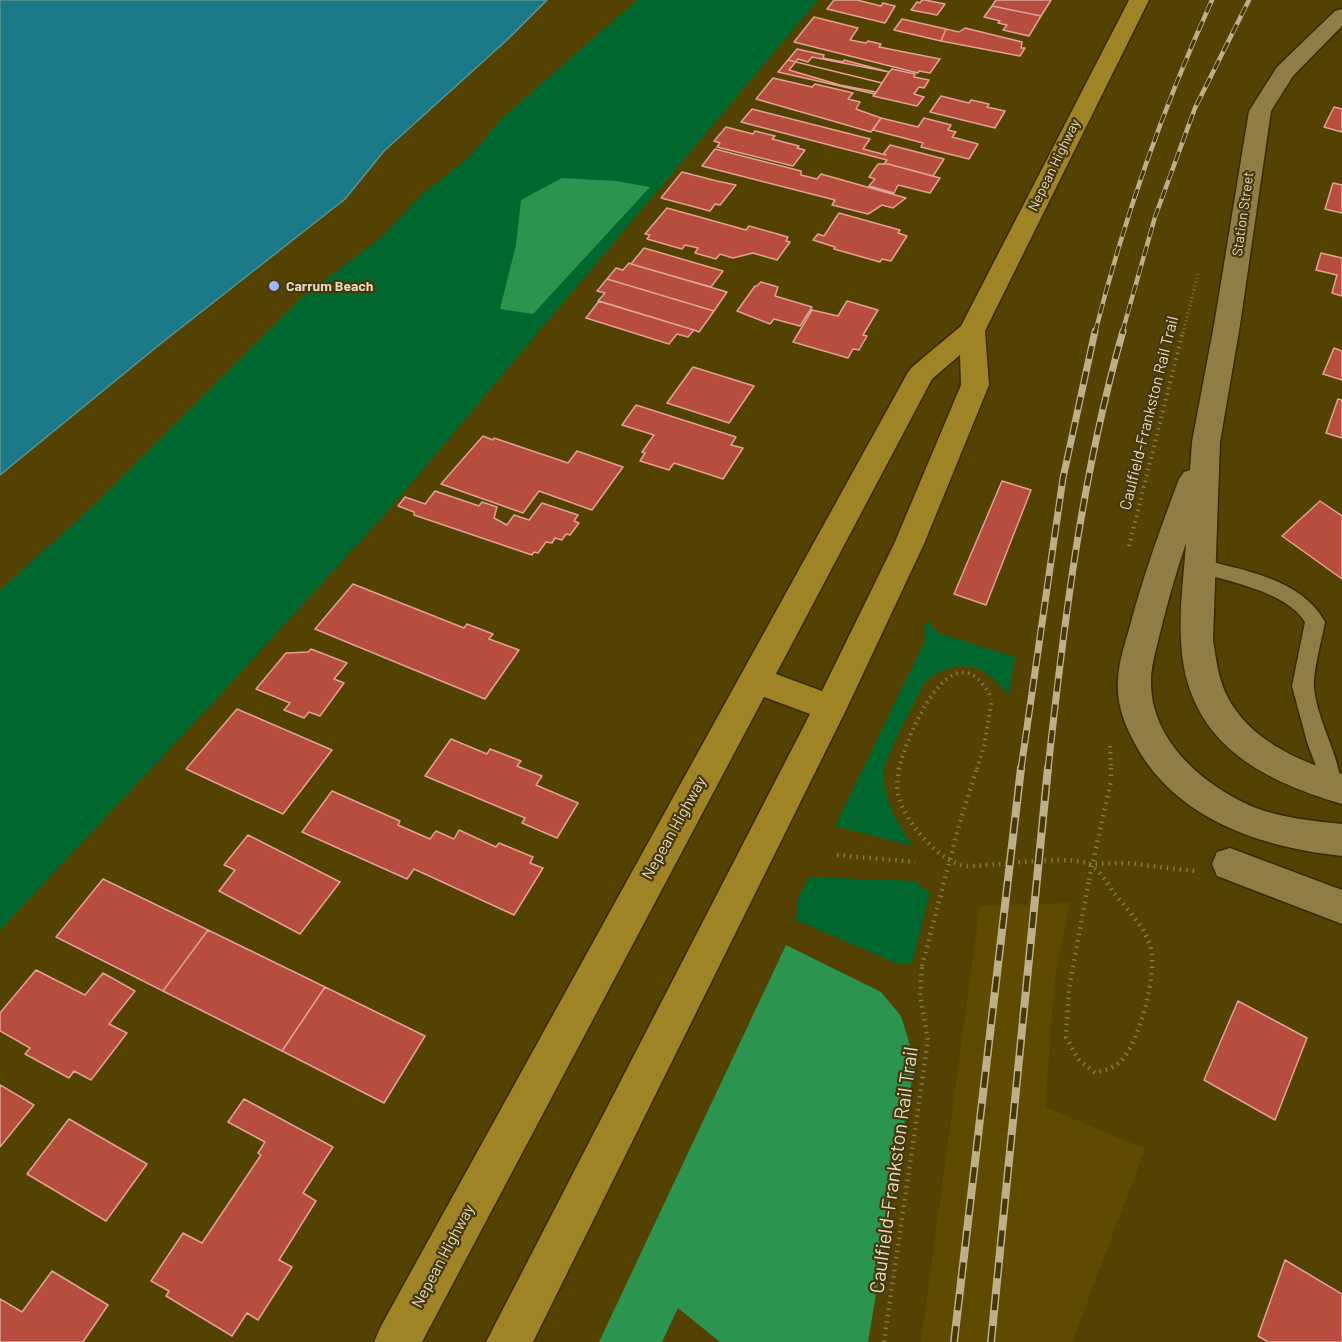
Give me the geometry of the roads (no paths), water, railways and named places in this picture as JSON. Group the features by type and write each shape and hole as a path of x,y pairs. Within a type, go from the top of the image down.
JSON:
{"highway":[{"name":"Nepean Highway","path":"397,1342 921,374 972,332 1078,117 1139,0"},
{"name":"Nepean Highway","path":"509,1342 830,708 909,544 975,385 972,332"},
{"path":"756,680 830,708"}],"street":[{"name":"Station Street","path":"1338,788 1288,771 1256,752 1236,736 1215,707 1201,673 1197,640 1206,442 1227,325 1260,111 1265,98 1287,68 1342,15"},
{"name":"Station Street","path":"1206,442 1156,586 1135,672 1136,701 1141,722 1159,754 1199,795 1239,818 1288,834 1342,840"},
{"path":"1230,864 1342,906"}],"lane":[{"path":"1200,566 1267,586 1297,603 1313,616 1315,622 1303,686 1318,742 1338,788"}],"water":[{"path":"0,0 547,0 508,39 384,151 345,199 159,345 0,475"}],"railway":[{"path":"1095,333 1106,290 1146,164 1177,81 1212,0"},
{"path":"1122,333 1155,217 1195,108 1249,0"},
{"path":"1021,769 1063,478 1095,331"},
{"path":"1048,769 1068,604 1085,494 1123,331"},
{"path":"954,1342 1021,768"},
{"path":"991,1342 1048,768"}],"place":[{"name":"Carrum Beach","path":"274,286"}]}
